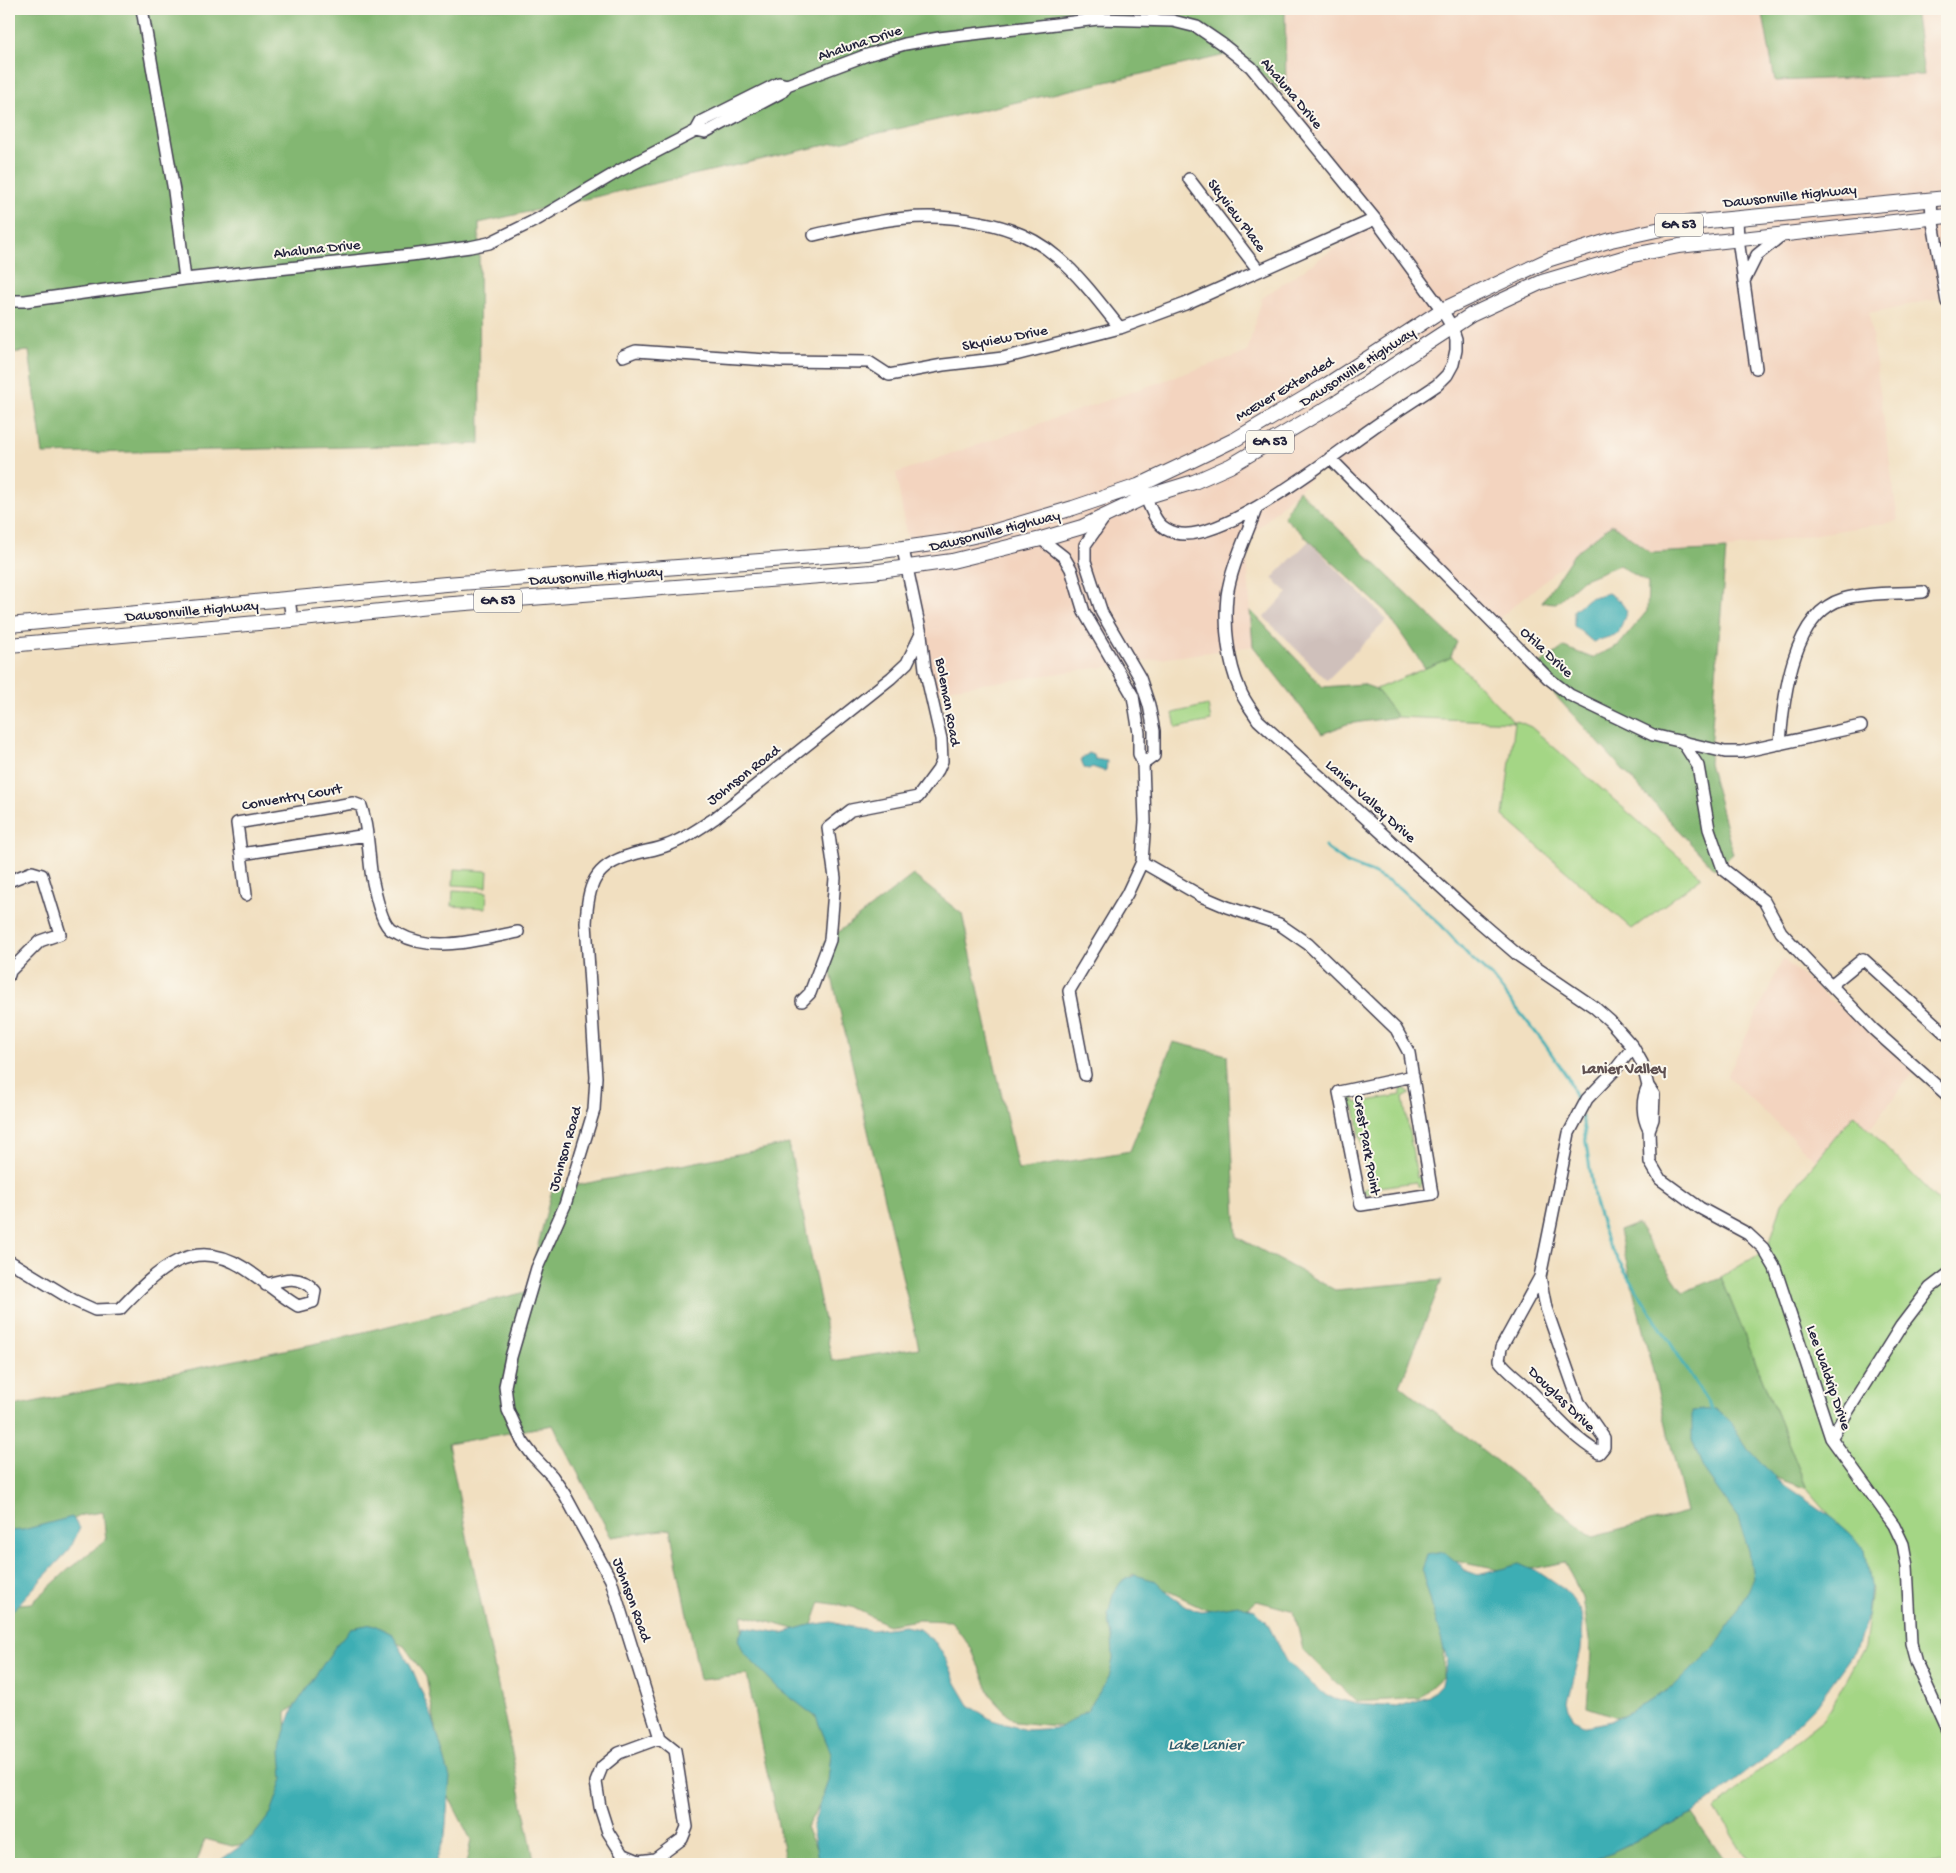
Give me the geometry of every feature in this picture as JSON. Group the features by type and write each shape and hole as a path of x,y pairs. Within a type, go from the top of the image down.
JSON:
{"main road":[{"name":"Dawsonville Highway","path":"1442,310 1523,271 1572,252 1626,236 1688,223 1947,198"},
{"name":"Dawsonville Highway","path":"9,625 446,584 708,566 903,549 992,532 1073,508 1142,491 1194,482 1230,466 1339,401 1471,315 1542,282 1633,254 1679,246 1947,216"},
{"name":"McEver Extended","path":"1142,491 1236,439 1328,384 1442,310"},
{"name":"Dawsonville Highway","path":"9,645 292,620 440,604 711,586 908,569 952,561 1082,527 1106,515 1142,491"}],"street":[{"path":"142,9 174,191 185,279"},
{"name":"Ahaluna Drive","path":"9,301 63,297 185,279 470,248 490,243 538,219 619,171 696,131 705,133 782,92 786,86 867,55 905,44 938,38 1098,20 1172,21 1197,27 1251,67 1375,219 1442,310 1452,327"},
{"name":"Skyview Place","path":"1189,179 1259,271"},
{"path":"1931,200 1932,217 1947,302"},
{"path":"814,235 880,220 924,216 945,216 997,225 1027,237 1057,256 1087,287 1120,328"},
{"name":"Skyview Drive","path":"623,356 636,351 780,361 869,362 889,375 943,364 1003,358 1120,328 1185,304 1375,219"},
{"path":"1737,219 1738,239 1756,368"},
{"path":"1744,281 1757,255 1785,233"},
{"path":"1142,491 1157,522 1175,533 1185,535 1206,531 1256,509 1437,385 1447,375 1453,364 1456,338 1452,327"},
{"name":"Otila Drive","path":"1330,458 1548,678 1570,696 1653,735 1725,752 1741,752 1861,726"},
{"name":"Lanier Valley Drive","path":"1256,509 1227,596 1226,628 1231,665 1240,692 1258,720 1475,918 1519,956 1594,1007 1610,1021 1633,1047"},
{"path":"1106,515 1085,545 1085,561 1102,614 1142,685 1149,705 1147,731"},
{"path":"1041,539 1064,557 1071,568 1084,612 1130,691 1147,731 1154,756 1142,764 1144,821 1142,862 1127,894 1069,991 1084,1075"},
{"name":"Boleman Road","path":"802,1001 810,993 830,940 835,878 828,828 851,810 918,797 938,770 942,761 941,739 925,669 921,634 903,549"},
{"path":"1078,591 1093,586"},
{"path":"1780,744 1782,712 1793,662 1800,641 1827,605 1844,598 1923,592"},
{"path":"289,599 292,620"},
{"name":"Johnson Road","path":"660,1738 618,1753 602,1766 596,1782 600,1807 608,1832 622,1854 639,1862 655,1859 682,1839 687,1827 675,1750 660,1738 611,1580 565,1495 552,1476 534,1457 518,1433 508,1410 505,1386 511,1357 537,1268 565,1205 594,1110 596,1067 586,923 589,895 597,875 609,863 630,855 667,846 692,834 715,818 891,678 907,663 921,634"},
{"path":"1130,691 1142,685"},
{"path":"1682,741 1698,766 1709,829 1723,869 1764,901 1781,932 1874,1029 1947,1095"},
{"name":"Conventry Court","path":"241,854 237,823 353,803 361,806 365,818 372,877 382,913 389,928 408,939 422,944 438,945 518,932"},
{"path":"246,895 241,854 367,835"},
{"name":"Crest Park Point","path":"1142,862 1201,896 1279,924 1308,944 1396,1029 1409,1052 1413,1076 1432,1194 1360,1205 1339,1092 1413,1076"},
{"path":"9,881 32,872 42,875 60,934 40,941 9,971"},
{"path":"1831,985 1863,959 1947,1035"},
{"name":"Lee Waldrip Drive","path":"1633,1047 1642,1063 1648,1086 1654,1095 1654,1120 1650,1130 1650,1162 1660,1179 1700,1208 1748,1234 1763,1248 1775,1268 1831,1438 1894,1525 1903,1544 1907,1566 1910,1643 1916,1662 1947,1730"},
{"name":"Douglas Drive","path":"1540,1277 1546,1308 1579,1402 1604,1438 1604,1447 1599,1453 1566,1428 1526,1385 1499,1360 1501,1348 1540,1277 1570,1133 1587,1099 1633,1047"},
{"path":"9,1261 73,1300 96,1310 120,1309 147,1281 174,1262 195,1255 214,1256 244,1268 266,1285"},
{"path":"1831,1438 1901,1326 1930,1288 1947,1275"}],"shaded area":[{"path":"1285,9 1762,9 1775,81 1924,75 1915,9 1947,9 1947,297 1869,313 1898,521 1726,549 1651,553 1612,524 1491,625 1327,462 1246,540 1253,646 933,691 896,473 1247,352 1262,298 1376,220 1286,95"},
{"path":"1309,541 1387,620 1327,680 1264,617 1288,593 1272,578"},
{"path":"1783,959 1914,1071 1869,1130 1854,1115 1816,1161 1727,1076"}],"green space":[{"path":"9,9 1285,9 1286,95 1235,53 479,223 480,444 43,454 29,351 9,353"},
{"path":"1762,9 1915,9 1924,75 1775,81"},
{"path":"1298,490 1457,642 1450,658 1425,668 1386,612 1284,517"},
{"path":"1612,524 1651,553 1726,549 1709,763 1733,854 1714,869 1532,670 1564,647 1592,658 1619,645 1647,611 1648,583 1619,565 1582,580 1556,603 1542,602 1574,554"},
{"path":"1250,610 1323,687 1362,684 1376,689 1397,717 1347,724 1322,734 1253,646"},
{"path":"1452,657 1514,722 1397,717 1376,689"},
{"path":"1208,705 1211,721 1176,728 1173,713"},
{"path":"1515,720 1531,727 1702,877 1632,929 1503,816"},
{"path":"454,869 488,871 487,887 453,885"},
{"path":"913,875 962,914 1018,1170 1130,1151 1173,1042 1227,1055 1237,1237 1335,1290 1442,1280 1400,1385 1593,1537 1687,1512 1619,1231 1637,1224 1683,1292 1721,1277 1807,1489 1762,1473 1757,1581 1713,1653 1661,1708 1614,1716 1587,1707 1591,1653 1583,1598 1564,1562 1514,1573 1445,1559 1443,1676 1419,1698 1356,1702 1303,1650 1294,1611 1257,1601 1235,1618 1204,1608 1132,1574 1124,1598 1125,1656 1101,1702 1067,1727 1015,1722 991,1696 971,1648 951,1621 918,1620 888,1625 852,1607 820,1602 809,1633 743,1615 741,1640 816,1709 833,1743 832,1771 819,1806 806,1828 819,1854 818,1864 786,1864 747,1675 700,1680 670,1529 611,1537 553,1425 448,1444 535,1864 466,1864 471,1840 449,1797 426,1677 404,1646 366,1630 310,1693 286,1713 289,1807 266,1841 232,1846 205,1839 196,1864 9,1864 9,1605 32,1603 70,1568 106,1540 103,1512 82,1515 36,1539 9,1541 9,1407 323,1342 526,1292 552,1190 789,1144 832,1361 919,1348 824,943"},
{"path":"453,890 487,892 486,908 452,906"},
{"path":"1401,1088 1407,1090 1410,1094 1403,1098 1417,1177 1424,1179 1419,1187 1416,1182 1371,1188 1369,1195 1362,1190 1369,1187 1355,1107 1348,1107 1348,1101 1352,1097 1356,1103 1401,1095"},
{"path":"1854,1114 1947,1210 1947,1864 1750,1864 1716,1808 1756,1773 1824,1719 1864,1646 1872,1589 1847,1536 1807,1489 1721,1277 1768,1249 1782,1203"},
{"path":"1692,1814 1727,1864 1587,1864"}],"water":[{"path":"1608,593 1620,601 1627,611 1618,634 1593,642 1574,626 1574,610 1589,598"},
{"path":"1089,753 1094,755 1095,759 1107,761 1106,770 1092,767 1089,769 1084,768 1081,759"},
{"name":"Lake Lanier","path":"1716,1409 1731,1422 1745,1445 1777,1480 1834,1519 1851,1534 1865,1551 1871,1585 1868,1615 1854,1652 1816,1705 1759,1762 1692,1814 1587,1864 819,1864 812,1828 828,1781 831,1753 816,1717 778,1688 744,1653 738,1639 744,1627 782,1633 810,1625 831,1622 872,1630 904,1626 919,1629 936,1643 969,1705 992,1720 1026,1730 1059,1728 1087,1711 1109,1677 1113,1659 1108,1615 1113,1594 1121,1582 1135,1575 1156,1581 1172,1597 1187,1607 1201,1611 1237,1605 1255,1610 1266,1621 1287,1661 1327,1696 1356,1704 1397,1707 1429,1697 1441,1684 1447,1660 1422,1571 1427,1555 1444,1552 1464,1570 1478,1575 1520,1564 1540,1573 1565,1590 1580,1609 1583,1624 1581,1650 1568,1702 1573,1720 1587,1726 1611,1721 1674,1687 1716,1645 1739,1609 1753,1578 1749,1552 1738,1518 1703,1469 1692,1439 1692,1411"},
{"path":"72,1517 80,1528 70,1549 9,1612 9,1531 23,1530"},
{"path":"372,1624 392,1634 411,1666 433,1719 450,1778 445,1836 435,1864 219,1864 222,1859 252,1838 271,1813 283,1779 281,1750 284,1733 293,1709 337,1644 351,1628"}],"waterway":[{"path":"1325,847 1347,863 1373,873 1398,887 1441,925 1470,957 1491,976 1544,1043 1568,1078 1579,1107"},
{"path":"1582,1116 1595,1203 1608,1244 1712,1409"}],"district":[{"name":"Lanier Valley","path":"1624,1070"}]}
